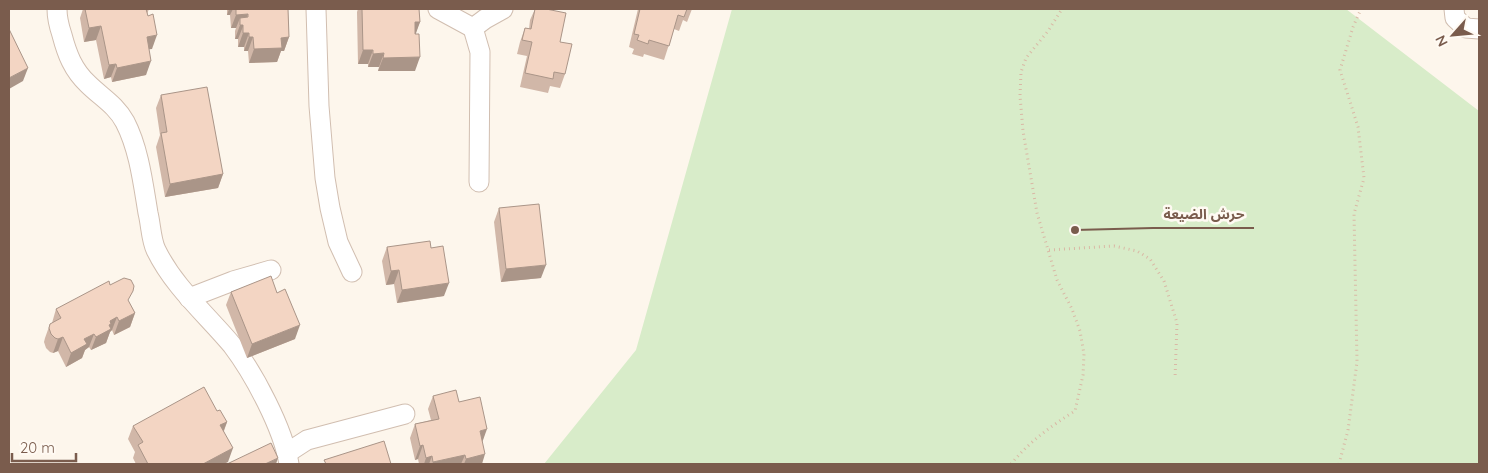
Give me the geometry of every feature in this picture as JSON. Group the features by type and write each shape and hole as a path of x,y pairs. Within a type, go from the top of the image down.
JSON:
{"street":[{"path":"57,9 57,16 68,57 75,71 87,84 118,110 125,122 137,156 155,249 177,284 232,346 247,367 269,408 288,459 307,440 405,414"},
{"path":"316,9 319,106 325,178 338,242 352,272"},
{"path":"438,9 473,28 480,52 479,182"},
{"path":"473,28 503,9"},
{"path":"1454,9 1455,18 1466,28 1479,29"},
{"path":"189,298 233,281 271,270"}],"path":[{"path":"1011,464 1022,450 1041,433 1075,411 1083,374 1084,354 1080,331 1072,309 1057,280 1037,213 1023,131 1020,96 1021,72 1026,58 1048,31 1062,9"},
{"path":"1339,464 1348,430 1357,362 1354,214 1364,178 1358,127 1340,70 1360,9"},
{"path":"1049,250 1114,246 1137,251 1150,259 1164,281 1177,323 1175,379"}],"green space":[{"path":"732,9 1346,9 1479,111 1479,464 544,464 636,350"}],"building":[{"path":"85,9 146,9 148,16 153,14 157,35 147,37 151,61 117,68 116,64 109,65 101,26 89,28"},
{"path":"236,9 288,9 289,37 281,38 282,48 254,49 253,37 249,37 249,33 243,33 243,25 240,25 240,18 248,17 248,14 236,15"},
{"path":"362,9 419,9 420,22 415,22 415,34 419,34 420,57 383,58 384,53 373,54 373,50 363,50"},
{"path":"535,9 566,13 560,42 572,44 565,74 554,72 553,79 525,73 532,42 522,40 525,28 531,29"},
{"path":"640,9 687,9 684,17 678,15 669,46 649,40 648,44 637,40 639,35 634,34"},
{"path":"9,29 28,68 9,78"},
{"path":"207,87 223,174 170,184 161,133 167,132 161,95"},
{"path":"539,204 546,265 506,269 499,208"},
{"path":"430,241 431,248 443,246 449,283 402,290 399,270 391,271 387,247"},
{"path":"271,276 277,293 285,289 300,325 252,344 231,292"},
{"path":"124,278 131,280 134,286 128,300 135,313 119,321 117,317 110,321 111,329 96,337 94,334 84,339 87,344 71,353 63,337 58,339 51,334 50,324 61,318 56,309 109,281 110,285"},
{"path":"204,387 217,411 220,410 227,422 220,425 233,448 203,464 148,464 138,445 143,442 133,426"},
{"path":"456,390 459,402 480,397 487,429 480,431 485,454 466,459 465,455 433,462 432,456 426,458 423,445 420,446 415,424 439,419 433,396"},
{"path":"384,441 391,464 326,464 324,460"},
{"path":"271,443 278,458 265,464 227,464"}],"place":[{"name":"حرش الضيعة","path":"1075,230"}]}
